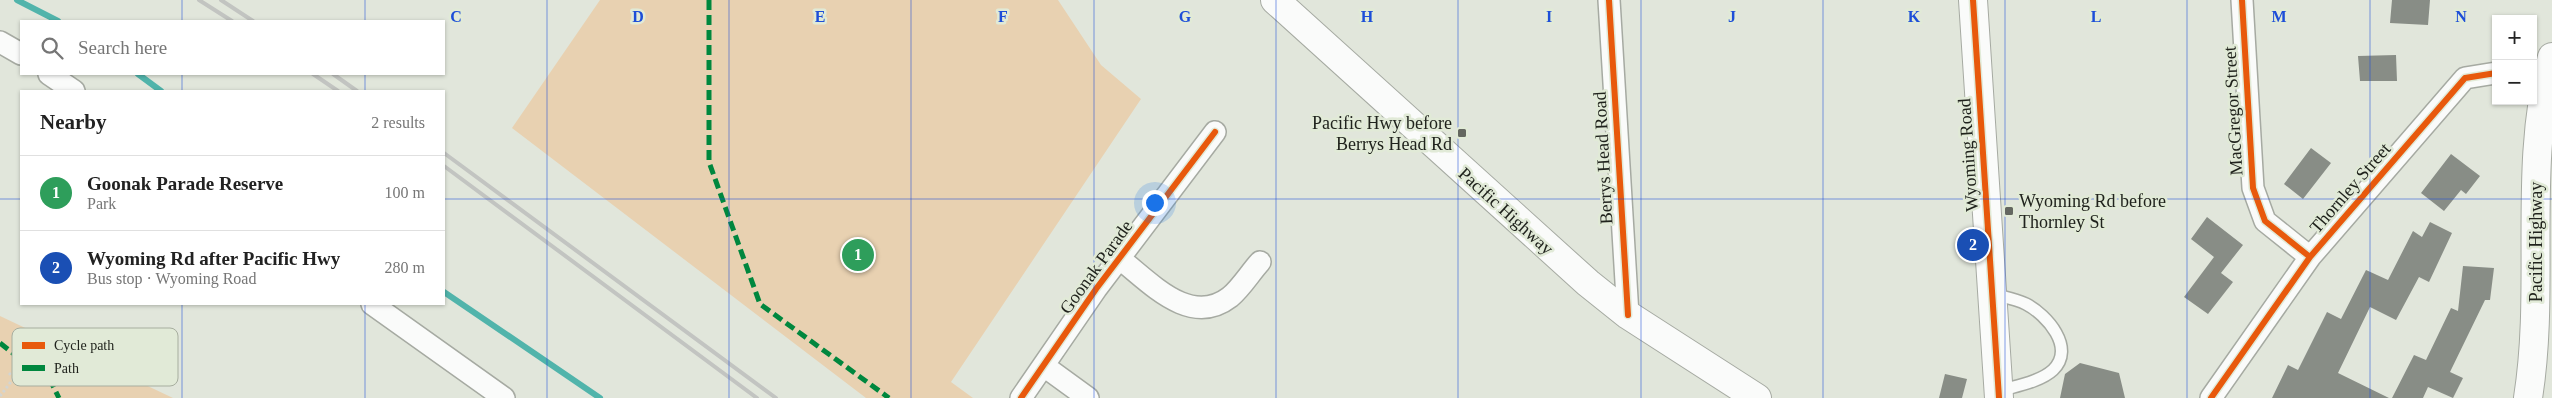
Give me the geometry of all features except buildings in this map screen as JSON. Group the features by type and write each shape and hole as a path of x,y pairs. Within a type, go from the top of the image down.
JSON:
{"main road":[{"name":"Pacific Highway","path":"1275,0 1554,254 1628,315 1756,398"},
{"name":"Wyoming Road","path":"1972,0 1999,394"},
{"name":"Pacific Highway","path":"2528,398 2536,313 2536,175 2545,64"}],"street":[{"name":"Berrys Head Road","path":"1609,0 1628,315"},
{"name":"MacGregor Street","path":"2242,0 2253,188 2265,221 2310,257"},
{"path":"0,42 20,53"},
{"name":"Thornley Street","path":"2211,398 2310,257 2465,78 2492,74"},
{"path":"50,75 73,90"},
{"name":"Goonak Parade","path":"1022,398 1120,259 1215,132"},
{"name":"Goonak Parade","path":"1120,259 1179,303 1199,308 1220,303 1231,296 1260,262"},
{"path":"373,305 504,398"},
{"path":"1044,366 1088,398"}],"lane":[{"path":"1993,294 2028,305 2060,338 2062,356 2053,370 2037,379 1999,394"}],"path":[{"path":"9,373 12,376"},
{"path":"0,396 12,381"}],"shaded area":[{"path":"600,0 1058,0 1101,65 1141,99 951,382 973,398 866,398 512,128"},
{"path":"0,316 25,328 12,328 12,386 148,386 173,398 0,398"}],"waterway":[{"path":"17,0 56,20"},
{"path":"139,75 160,90"},
{"path":"445,293 600,398"}],"railway":[{"path":"199,0 230,20"},
{"path":"221,0 251,20"},
{"path":"314,75 337,90"},
{"path":"334,75 356,90"},
{"path":"445,154 776,398"},
{"path":"445,167 757,398"}],"marked path":[{"path":"709,0 709,162 760,304 889,398"},
{"path":"0,343 12,352"},
{"path":"53,386 59,398"}],"cycle path":[{"path":"1609,0 1628,315"},
{"path":"1973,0 1999,398"},
{"path":"2242,0 2253,188 2265,221 2310,257"},
{"path":"2211,398 2310,257 2465,78 2492,74"},
{"path":"1021,398 1096,289 1215,132"}],"place":[{"name":"Pacific Hwy before Berrys Head Rd","path":"1462,133"},
{"name":"Wyoming Rd before Thornley St","path":"2009,211"},
{"name":"Wyoming Rd after Pacific Hwy","path":"1973,245"},
{"name":"Goonak Parade Reserve","path":"858,255"}]}
